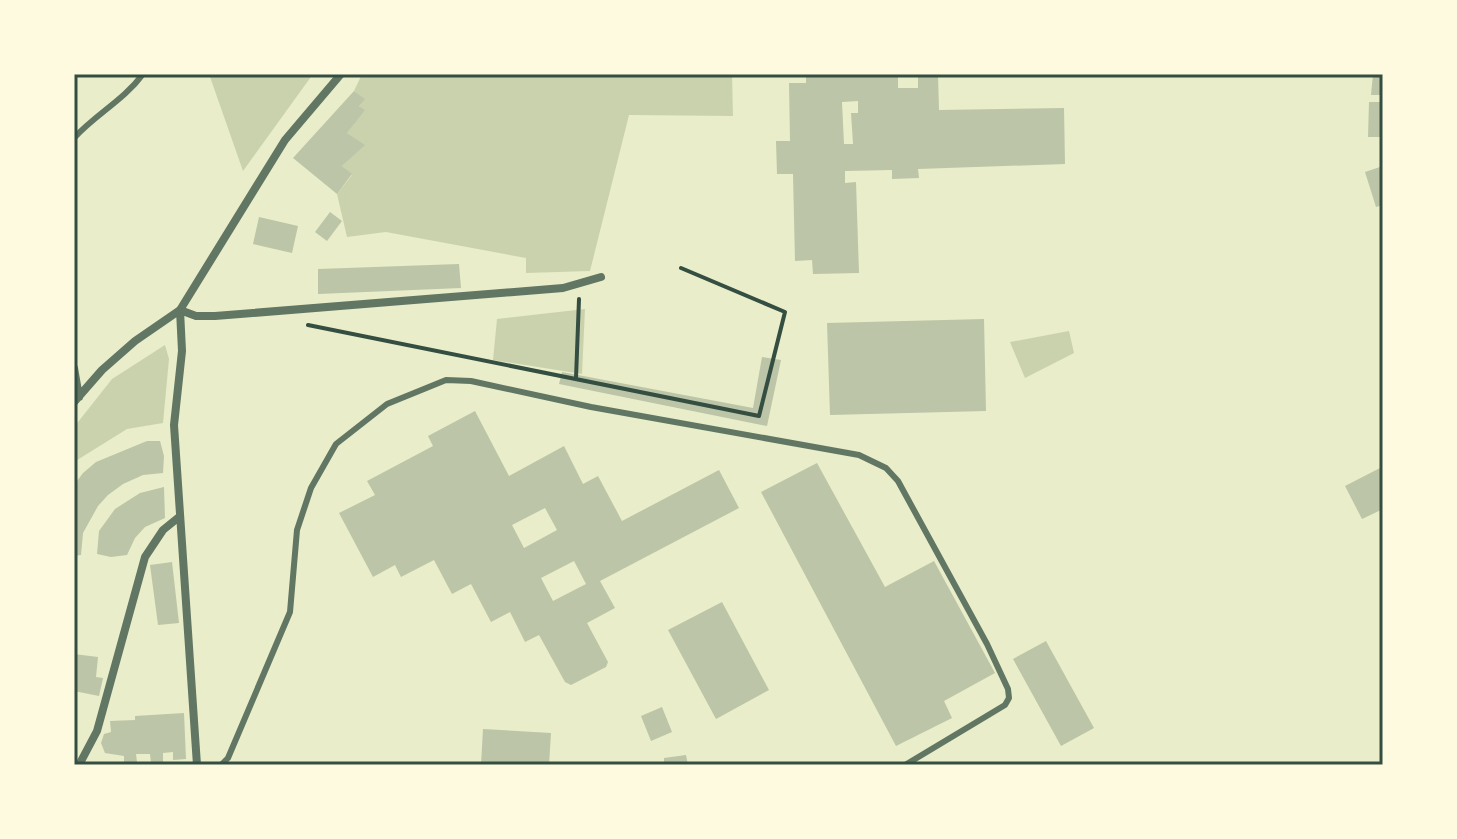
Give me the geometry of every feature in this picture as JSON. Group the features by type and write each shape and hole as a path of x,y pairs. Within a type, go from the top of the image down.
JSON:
{"street":[{"path":"76,400 102,370 135,341 180,310 285,140 341,74"},
{"path":"180,310 196,316 215,316 563,288 601,277"},
{"path":"180,310 182,351 174,425 197,765"},
{"path":"74,368 76,400"},
{"path":"79,765 97,731 145,557 163,530 179,517"}],"lane":[{"path":"74,138 94,116 128,94 143,74"},
{"path":"221,765 228,758 290,612 297,530 311,488 336,444 387,404 446,380 471,381 591,407 859,455 886,468 898,481 987,644 1008,689 1009,698 1005,705 905,765"}],"path":[{"path":"294,322 759,416 785,312 681,268"},
{"path":"576,379 579,309"}],"green space":[{"path":"209,74 313,74 243,171"},
{"path":"362,74 732,74 733,116 629,115 590,271 526,273 526,258 386,232 347,237 337,194 352,175 342,166 364,145 347,133 364,110 359,106 364,99 354,91"},
{"path":"585,309 582,374 493,360 497,319"},
{"path":"1069,331 1074,353 1025,378 1010,342"},
{"path":"165,345 169,359 163,423 127,429 74,462 74,427 112,379"}],"building":[{"path":"806,74 898,74 898,88 918,88 918,74 938,74 939,110 1064,108 1065,164 918,169 919,178 892,179 892,170 845,171 845,183 856,182 859,273 813,274 812,260 795,261 793,174 777,174 776,141 790,141 789,83 806,83","holes":["858,101 858,113 851,113 853,144 844,144 842,102"]},
{"path":"1373,74 1383,74 1383,95 1371,95"},
{"path":"354,91 365,99 359,106 365,110 347,133 365,145 342,166 352,174 337,194 293,158"},
{"path":"1369,102 1383,102 1383,137 1368,137"},
{"path":"1383,166 1383,205 1376,207 1365,172"},
{"path":"330,212 342,221 327,241 315,232"},
{"path":"259,217 298,226 292,253 253,244"},
{"path":"459,264 461,288 318,294 318,269"},
{"path":"984,319 986,411 830,415 827,323"},
{"path":"762,357 781,360 767,426 559,384 562,372 753,408"},
{"path":"475,411 509,476 564,446 583,484 598,476 622,521 719,470 739,508 600,581 615,608 587,623 608,662 606,667 571,685 565,682 539,635 525,642 510,612 491,622 471,584 452,594 434,560 401,577 395,565 373,577 339,513 375,495 367,481 433,446 428,436","holes":["545,508 557,530 524,548 512,525","574,561 586,584 553,601 541,578"]},
{"path":"147,441 160,441 164,456 163,473 143,475 108,495 83,533 81,555 74,556 74,485 96,462"},
{"path":"817,463 885,587 934,561 995,673 944,701 952,718 896,746 761,492"},
{"path":"1382,467 1383,509 1362,519 1345,486"},
{"path":"164,487 165,518 145,527 135,538 127,555 111,557 97,554 99,531 115,509 140,493"},
{"path":"172,562 179,623 158,625 150,565"},
{"path":"722,602 769,690 716,719 668,630"},
{"path":"1046,641 1094,728 1061,746 1013,659"},
{"path":"74,654 98,657 96,677 103,678 99,696 74,691"},
{"path":"662,707 672,732 651,741 641,716"},
{"path":"184,713 186,759 173,760 173,752 163,753 163,762 151,763 150,754 136,754 137,762 124,763 124,756 105,753 101,743 104,734 111,732 110,721"},
{"path":"483,729 551,733 549,765 481,765"},
{"path":"686,755 688,765 664,765 664,758"}]}
